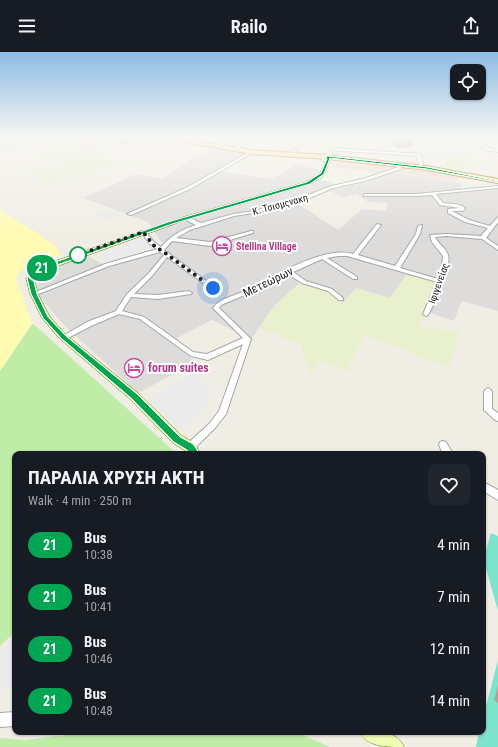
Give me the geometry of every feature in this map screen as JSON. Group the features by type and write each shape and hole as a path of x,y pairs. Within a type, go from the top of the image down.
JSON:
{"main road":[{"path":"440,170 498,181"}],"street":[{"path":"129,214 189,188 220,170"},
{"path":"248,338 223,412 193,450 177,439 134,396 64,337 46,318 34,294 30,278 32,274 38,270 143,232 308,183 321,176 323,170"},
{"name":"Κ. Τσισμςνακη","path":"161,250 171,239 200,224 233,215 254,212 298,201 332,187 387,174 395,170"},
{"path":"366,195 433,193 498,187"},
{"path":"433,193 442,204 460,206 463,208 461,210 450,210 450,212 467,221 492,228"},
{"path":"186,218 200,224"},
{"path":"498,218 492,228 485,233 483,238 498,248"},
{"path":"354,256 379,225"},
{"path":"396,269 418,234 420,226"},
{"path":"143,232 156,248 167,254 213,288"},
{"path":"171,239 210,244 251,232"},
{"name":"Ιφιγενείας","path":"426,314 440,281 447,259 446,255 432,236 446,235 483,238"},
{"path":"34,294 107,265 161,250"},
{"name":"Μετεώρων","path":"248,338 216,308 216,306 254,289 288,271 324,258 342,253 440,281"},
{"path":"64,337 89,324 118,312 129,295 150,275 167,254"},
{"path":"324,258 354,278"},
{"path":"288,271 304,282 330,290 341,299"},
{"path":"129,295 158,297 189,293"},
{"path":"118,312 142,318 191,354 199,357 208,357 248,338"},
{"path":"488,391 488,410 498,418"},
{"path":"443,445 446,451"},
{"path":"486,488 498,495"},
{"path":"0,720 12,719"},
{"path":"374,735 394,747"}],"shaded area":[{"path":"175,170 221,170 272,179 286,170 322,171 317,178 337,185 297,203 338,230 362,209 386,211 388,203 368,202 356,194 344,197 329,191 368,182 393,172 463,184 460,189 464,191 498,188 498,311 462,301 454,321 356,288 343,303 330,291 275,305 251,339 212,320 177,338 194,363 138,393 63,324 39,296 36,274 86,255 107,266 166,249 148,222 83,198 137,174 163,179"},
{"path":"362,170 432,170 461,175 456,182 393,171 387,173"},
{"path":"111,211 129,214 109,219 90,218 100,213"},
{"path":"151,231 161,245 108,262 91,253"},
{"path":"194,372 209,387 206,407 192,421 178,429 148,399"},
{"path":"12,640 12,688 0,690 0,649"}],"green space":[{"path":"32,170 101,170 50,184 29,171"},
{"path":"406,275 442,283 428,313 418,328 459,331 450,368 365,335 350,364 348,372 318,360 310,376 301,344 259,328 275,305 303,280 330,291 343,303 356,288 390,298"},
{"path":"32,324 174,451 12,451 12,635 0,646 0,371"},
{"path":"491,533 498,536 498,611 486,569 486,550"},
{"path":"498,660 498,747 476,747 478,735 486,735 486,706"},
{"path":"67,735 303,735 330,747 0,747 0,738 25,740"}],"sand":[{"path":"0,210 42,236 61,254 21,270 18,273 16,278 32,324 0,371"}],"bus line":[{"name":"21","path":"193,451 190,447 177,439 134,396 64,337 46,318 34,294 30,278 32,274 38,270 170,223 312,182 318,178 324,170"},
{"name":"21","path":"445,170 498,181"}],"place":[{"name":"Stellina Village","path":"222,246"},
{"name":"forum suites","path":"134,368"}],"route":[{"path":"78,255 143,232 156,248 161,250 213,288"}]}
